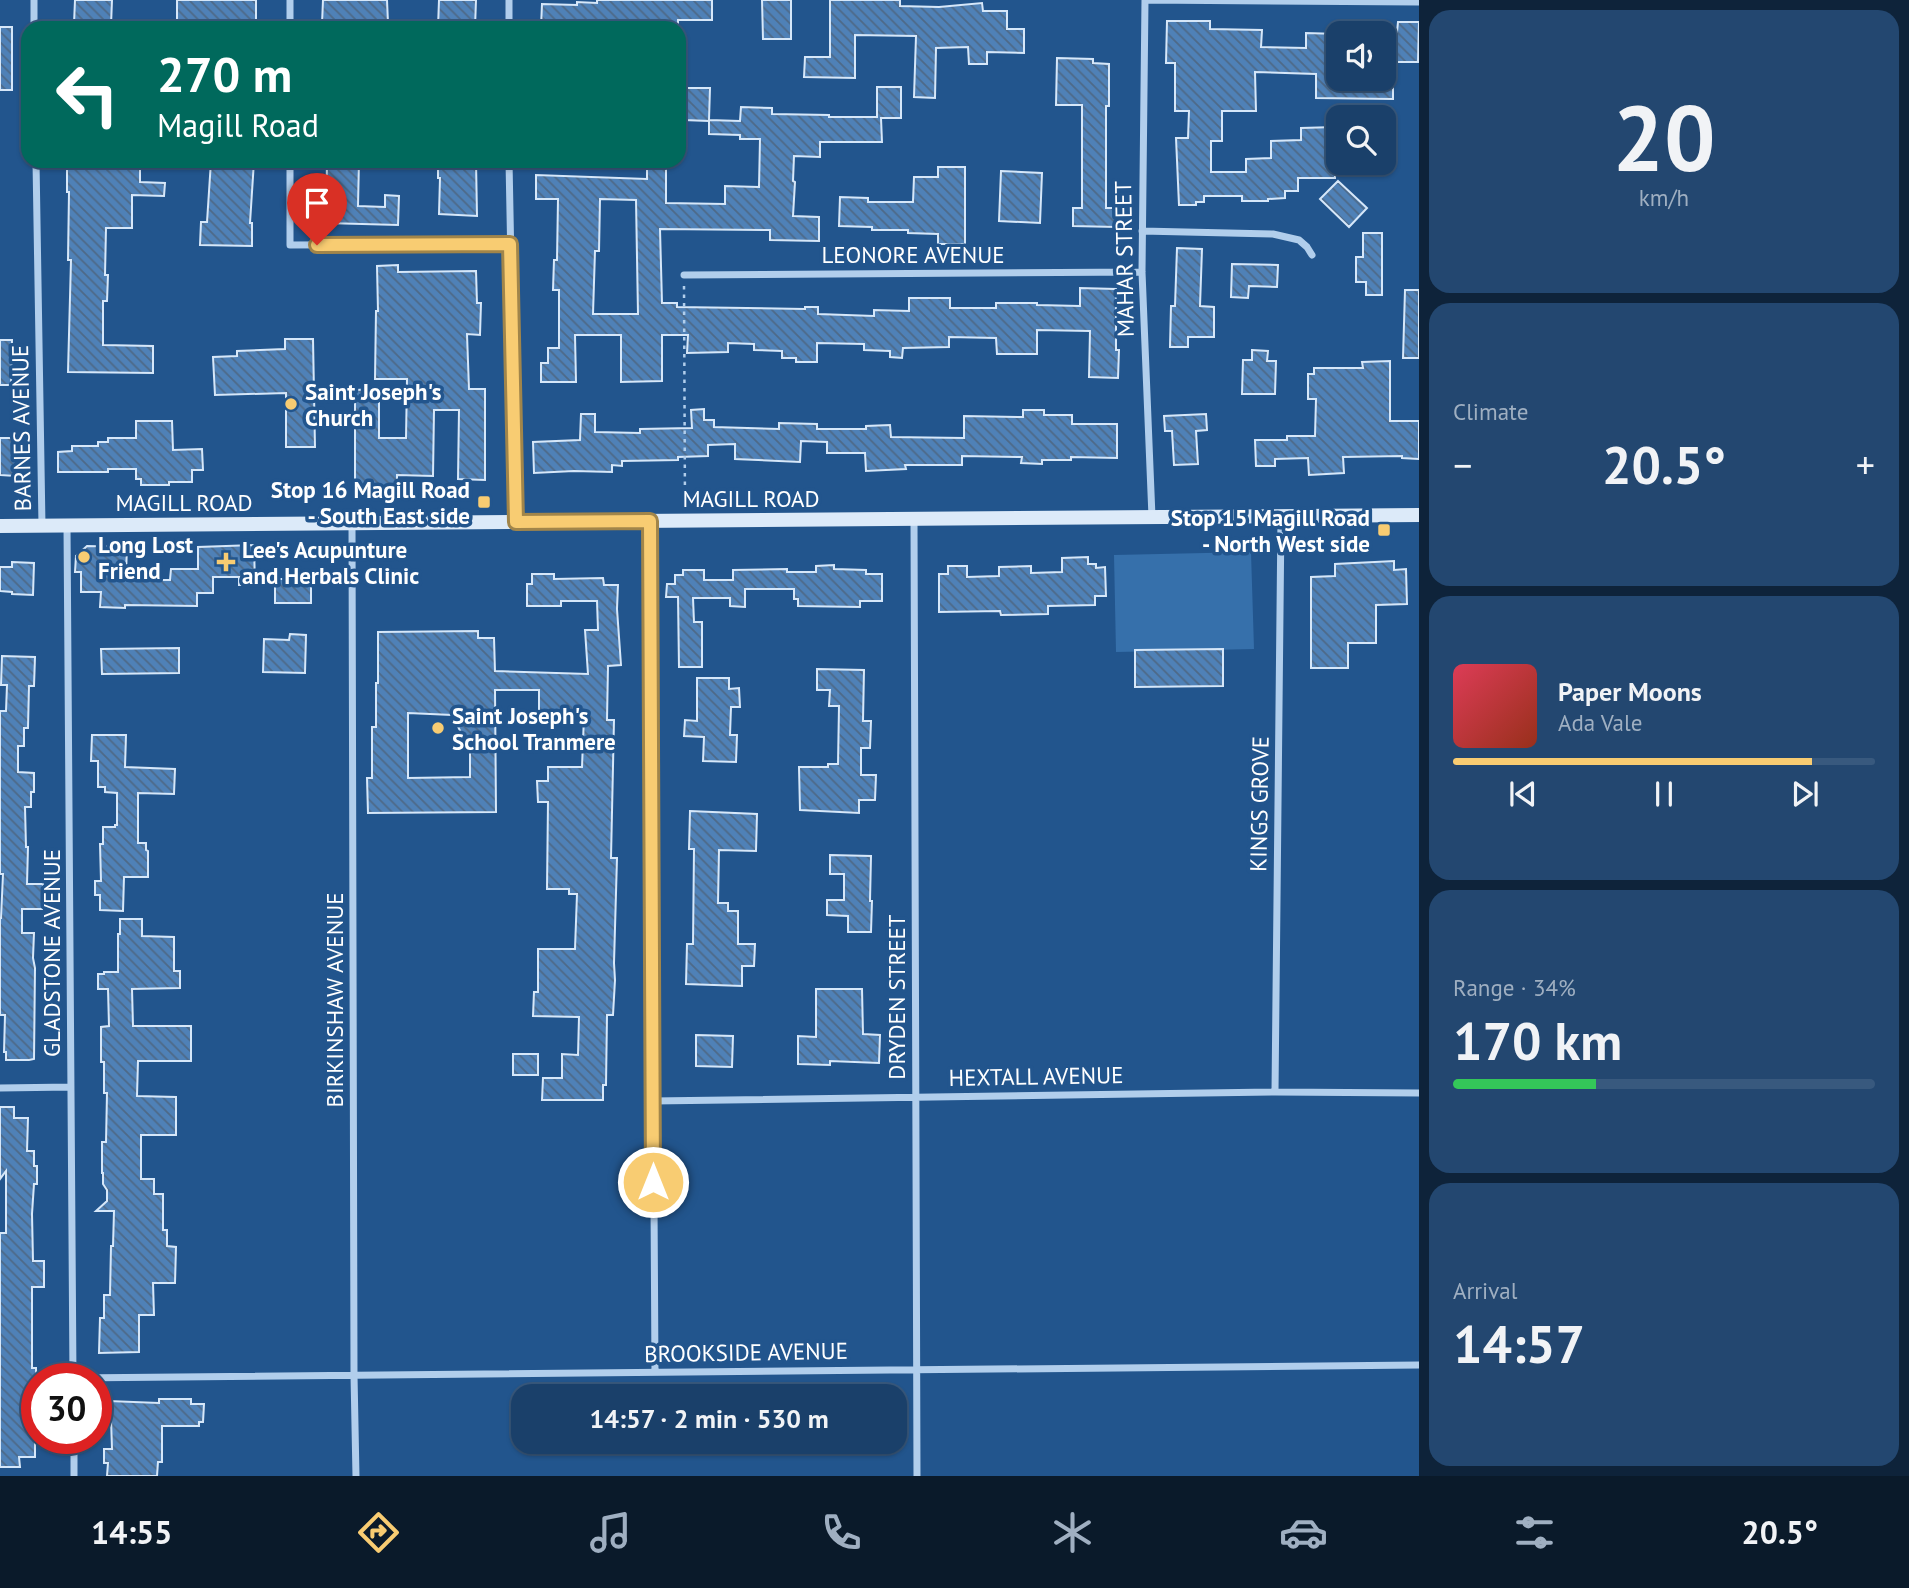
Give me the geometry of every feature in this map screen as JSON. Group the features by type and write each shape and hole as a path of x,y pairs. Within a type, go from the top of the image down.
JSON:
{"main road":[{"name":"MAGILL ROAD","path":"0,526 1419,515"}],"street":[{"path":"34,0 34,21"},
{"path":"290,0 290,21"},
{"path":"509,0 509,21"},
{"path":"1145,0 1419,2"},
{"name":"MAHAR STREET","path":"1145,0 1142,272 1152,517"},
{"name":"BARNES AVENUE","path":"36,168 42,526"},
{"path":"290,168 290,246 510,244"},
{"path":"509,168 516,522"},
{"path":"1142,231 1273,234 1299,240 1312,255"},
{"name":"LEONORE AVENUE","path":"684,275 1142,272"},
{"name":"KINGS GROVE","path":"1275,1092 1281,516"},
{"name":"DRYDEN STREET","path":"914,519 917,1476"},
{"path":"650,521 655,1372"},
{"name":"BIRKINSHAW AVENUE","path":"352,524 356,1476"},
{"name":"GLADSTONE AVENUE","path":"67,526 73,1363"},
{"path":"0,1088 71,1087"},
{"name":"HEXTALL AVENUE","path":"653,1101 1275,1092 1419,1093"},
{"name":"BROOKSIDE AVENUE","path":"112,1379 1419,1365"},
{"path":"74,1454 74,1476"}],"path":[{"path":"684,275 685,521"}],"shaded area":[{"path":"1251,552 1254,649 1116,652 1114,555"}],"building":[{"path":"75,0 112,0 111,21 74,21"},
{"path":"177,0 256,0 256,20 177,20"},
{"path":"323,0 387,0 388,21 322,21"},
{"path":"439,0 476,0 475,21 438,21"},
{"path":"597,0 712,0 712,20 541,21 542,4 597,3"},
{"path":"762,0 791,0 791,39 763,39"},
{"path":"830,0 900,0 900,6 939,7 982,3 983,11 1007,11 1007,29 1024,29 1024,53 987,52 987,64 969,64 968,47 936,48 935,98 914,97 916,36 855,35 855,78 804,77 805,57 830,57"},
{"path":"1167,21 1210,21 1210,29 1262,30 1261,47 1306,48 1306,33 1326,34 1326,91 1393,91 1393,99 1316,98 1316,74 1255,72 1256,111 1222,111 1222,141 1211,141 1211,172 1246,172 1246,159 1271,158 1271,141 1301,140 1301,128 1326,127 1326,175 1335,175 1335,178 1298,178 1298,191 1285,191 1285,198 1268,201 1242,201 1242,196 1204,196 1204,202 1196,202 1196,205 1179,205 1176,138 1188,138 1189,111 1175,111 1175,63 1166,63"},
{"path":"1398,22 1419,22 1418,62 1396,62"},
{"path":"0,27 12,27 12,90 0,90"},
{"path":"1057,58 1093,59 1093,63 1109,64 1109,106 1106,106 1106,208 1116,208 1116,227 1073,226 1073,208 1082,208 1082,105 1056,105"},
{"path":"877,87 901,87 901,118 881,118 882,142 820,142 820,157 794,156 793,216 819,217 819,241 770,240 770,230 660,229 662,303 677,303 677,307 818,307 818,314 874,316 874,310 909,311 909,298 950,298 950,308 996,308 996,303 1080,306 1080,288 1116,289 1118,378 1089,377 1090,331 1037,330 1037,354 997,354 996,338 949,337 949,347 903,348 902,358 890,357 890,351 864,350 864,344 817,343 817,362 796,362 796,358 782,358 782,351 754,350 754,344 728,343 728,352 687,353 688,335 662,335 662,381 621,382 621,335 575,335 576,382 541,382 541,363 548,363 548,348 559,348 559,290 553,290 554,260 557,260 558,199 536,199 536,175 647,179 647,168 666,168 666,203 725,204 725,186 759,187 760,139 709,134 709,121 686,120 686,88 710,88 709,120 740,121 741,107 772,108 772,114 877,117","holes":["600,199 636,200 638,314 593,314 595,251 599,251"]},
{"path":"938,167 965,167 965,244 938,244 938,234 839,226 840,197 868,198 868,202 913,202 914,177 938,177"},
{"path":"67,168 140,168 140,182 165,183 164,196 132,195 132,228 106,228 105,275 108,275 107,301 103,301 103,345 153,346 153,373 68,372 71,260 68,260"},
{"path":"211,168 254,168 250,223 252,246 200,245 201,222 207,222"},
{"path":"327,168 359,168 358,206 385,207 385,195 399,196 398,225 326,223"},
{"path":"438,168 476,168 477,216 439,214"},
{"path":"1001,171 1042,173 1040,223 999,221"},
{"path":"1338,181 1367,208 1349,227 1320,199"},
{"path":"1363,233 1382,233 1382,295 1366,295 1366,282 1356,282 1356,257 1363,257"},
{"path":"1177,248 1202,249 1200,306 1214,307 1214,337 1188,337 1188,347 1170,347"},
{"path":"1232,264 1278,265 1277,287 1249,286 1248,298 1231,297"},
{"path":"398,265 398,272 476,271 477,303 481,303 480,335 467,334 469,389 485,389 485,480 458,479 459,410 434,410 433,476 397,475 397,486 355,486 355,390 379,389 379,438 406,438 407,379 375,379 377,266"},
{"path":"1405,290 1419,290 1419,358 1403,358"},
{"path":"285,339 313,339 315,447 286,447 286,393 215,395 213,357 237,356 237,351 285,349"},
{"path":"0,340 12,340 11,385 0,385"},
{"path":"1252,350 1268,351 1267,361 1276,361 1275,394 1242,394 1243,360 1252,360"},
{"path":"1390,361 1390,421 1419,421 1419,459 1402,456 1343,457 1344,473 1309,475 1308,458 1275,459 1275,466 1256,466 1255,440 1287,440 1287,436 1315,436 1316,399 1308,399 1308,374 1314,374 1314,368 1363,368 1362,362"},
{"path":"704,409 704,420 714,420 714,427 779,429 779,423 817,424 817,429 866,429 866,426 890,425 891,437 964,438 964,416 1023,417 1023,410 1044,410 1044,415 1072,415 1072,424 1117,424 1117,458 1071,457 1071,460 1042,460 1042,464 1021,463 1022,457 962,456 962,465 905,465 906,469 866,471 865,453 827,453 827,442 801,441 800,462 735,459 735,444 708,445 708,456 678,457 678,460 622,461 622,466 612,465 612,472 534,473 533,442 580,440 581,414 595,414 595,432 640,433 640,429 692,428 691,410"},
{"path":"1206,414 1207,430 1196,431 1198,464 1174,465 1172,431 1165,431 1164,416"},
{"path":"136,421 172,421 173,450 202,449 203,470 192,470 192,482 169,482 169,485 141,485 141,479 136,479 136,469 58,472 58,452 72,451 72,446 98,446 98,442 108,442 108,438 136,438"},
{"path":"0,438 14,438 13,452 25,452 25,468 15,468 15,476 0,475"},
{"path":"254,545 255,585 239,585 239,577 213,577 213,593 197,593 197,606 100,607 101,592 81,592 81,572 75,572 76,556 87,546 127,547 126,573 143,573 143,580 170,580 171,569 198,569 198,547"},
{"path":"1088,557 1088,564 1096,564 1096,568 1105,567 1106,596 1095,596 1095,605 1048,606 1048,614 1001,615 1000,611 939,612 939,574 948,574 948,566 967,566 967,577 999,576 999,567 1031,566 1031,573 1062,572 1062,558"},
{"path":"1394,561 1394,570 1406,569 1407,604 1376,605 1376,643 1348,643 1348,668 1311,668 1311,577 1335,576 1335,564"},
{"path":"12,562 34,563 33,595 0,591 0,567 12,567"},
{"path":"834,565 834,569 866,570 866,574 882,574 882,601 860,601 860,607 798,606 798,599 794,599 794,589 745,589 745,607 730,606 730,598 693,598 694,622 702,622 702,667 679,667 678,597 666,597 667,584 675,584 675,575 683,575 683,570 704,570 704,580 733,580 733,570 787,569 787,572 816,572 816,566"},
{"path":"532,574 554,574 554,579 603,578 604,585 618,585 621,665 608,666 607,720 614,720 611,858 617,858 615,980 613,1015 607,1015 606,1085 603,1085 603,1100 542,1100 543,1078 562,1078 562,1054 578,1055 579,1017 533,1016 534,992 538,992 538,949 575,949 577,894 569,894 569,889 547,889 548,802 538,802 537,781 548,781 548,767 582,767 584,716 539,715 539,690 495,690 496,812 368,813 367,778 372,778 372,727 376,727 378,632 478,631 478,638 494,638 495,671 588,674 585,630 598,630 597,601 561,601 561,606 527,606 527,584 532,584","holes":["408,713 452,715 470,750 470,777 408,778"]},
{"path":"311,578 311,603 275,603 275,579"},
{"path":"290,634 306,635 305,673 263,672 264,639 289,640"},
{"path":"179,648 179,673 102,674 101,649"},
{"path":"1223,649 1223,686 1135,687 1135,650"},
{"path":"2,656 35,657 34,686 29,686 28,728 24,728 24,746 18,746 18,772 34,773 31,807 25,807 27,884 43,884 42,909 22,909 22,933 34,933 34,1059 29,1060 6,1060 5,1015 0,1015 3,874 0,874 0,711 6,711 7,685 1,685"},
{"path":"817,669 864,670 863,721 871,721 870,748 861,748 861,775 876,775 875,800 859,800 859,813 800,810 799,767 828,767 828,764 838,764 839,706 829,706 830,690 817,690"},
{"path":"697,678 729,678 729,689 739,688 740,707 731,707 730,735 737,735 736,762 703,761 704,737 684,736 685,720 697,721"},
{"path":"92,735 126,735 125,767 175,769 174,794 138,793 138,843 146,843 148,877 124,877 123,911 100,910 100,895 95,895 95,881 101,881 100,844 103,844 103,827 117,825 117,793 105,792 105,787 98,787 98,761 91,761"},
{"path":"690,811 757,814 756,851 719,850 718,903 728,903 728,911 738,911 738,944 755,944 754,966 742,966 742,986 686,984 687,944 693,944 694,849 689,849"},
{"path":"830,855 871,856 871,932 848,932 848,916 827,915 827,900 844,900 844,874 830,874"},
{"path":"120,919 142,919 142,936 174,937 174,971 180,971 180,988 132,989 133,1026 191,1026 191,1061 138,1061 137,1096 176,1097 176,1135 141,1135 141,1179 154,1179 154,1194 163,1194 163,1230 167,1230 167,1246 176,1247 175,1283 153,1283 154,1315 139,1315 139,1352 99,1353 104,1295 110,1295 114,1211 96,1211 107,1201 102,1173 107,1093 104,1093 104,1062 101,1062 101,1027 109,1026 108,989 98,989 98,974 118,972"},
{"path":"816,989 862,989 863,1034 880,1035 879,1063 830,1061 830,1065 798,1064 798,1036 816,1037"},
{"path":"696,1035 733,1036 732,1067 696,1066"},
{"path":"513,1054 538,1054 538,1075 513,1075"},
{"path":"0,1107 14,1107 14,1118 28,1118 27,1151 34,1151 34,1166 37,1166 32,1214 33,1261 44,1261 44,1287 32,1287 32,1363 21,1363 21,1454 35,1454 35,1457 19,1457 20,1467 0,1467 0,1233 6,1233 6,1171 0,1179"},
{"path":"159,1399 191,1399 191,1404 204,1404 203,1422 199,1422 199,1426 162,1426 162,1462 158,1462 157,1476 107,1476 108,1463 104,1463 104,1454 112,1454 112,1401 159,1403"}],"place":[{"name":"Saint Joseph's Church","path":"291,404"},
{"name":"Stop 16 Magill Road - South East side","path":"484,502"},
{"name":"Stop 15 Magill Road - North West side","path":"1384,530"},
{"name":"Long Lost Friend","path":"84,557"},
{"name":"Lee's Acupunture and Herbals Clinic","path":"226,562"},
{"name":"Saint Joseph's School Tranmere","path":"438,728"}],"route":[{"path":"317,245 510,244 516,522 650,521 653,1182"}]}
